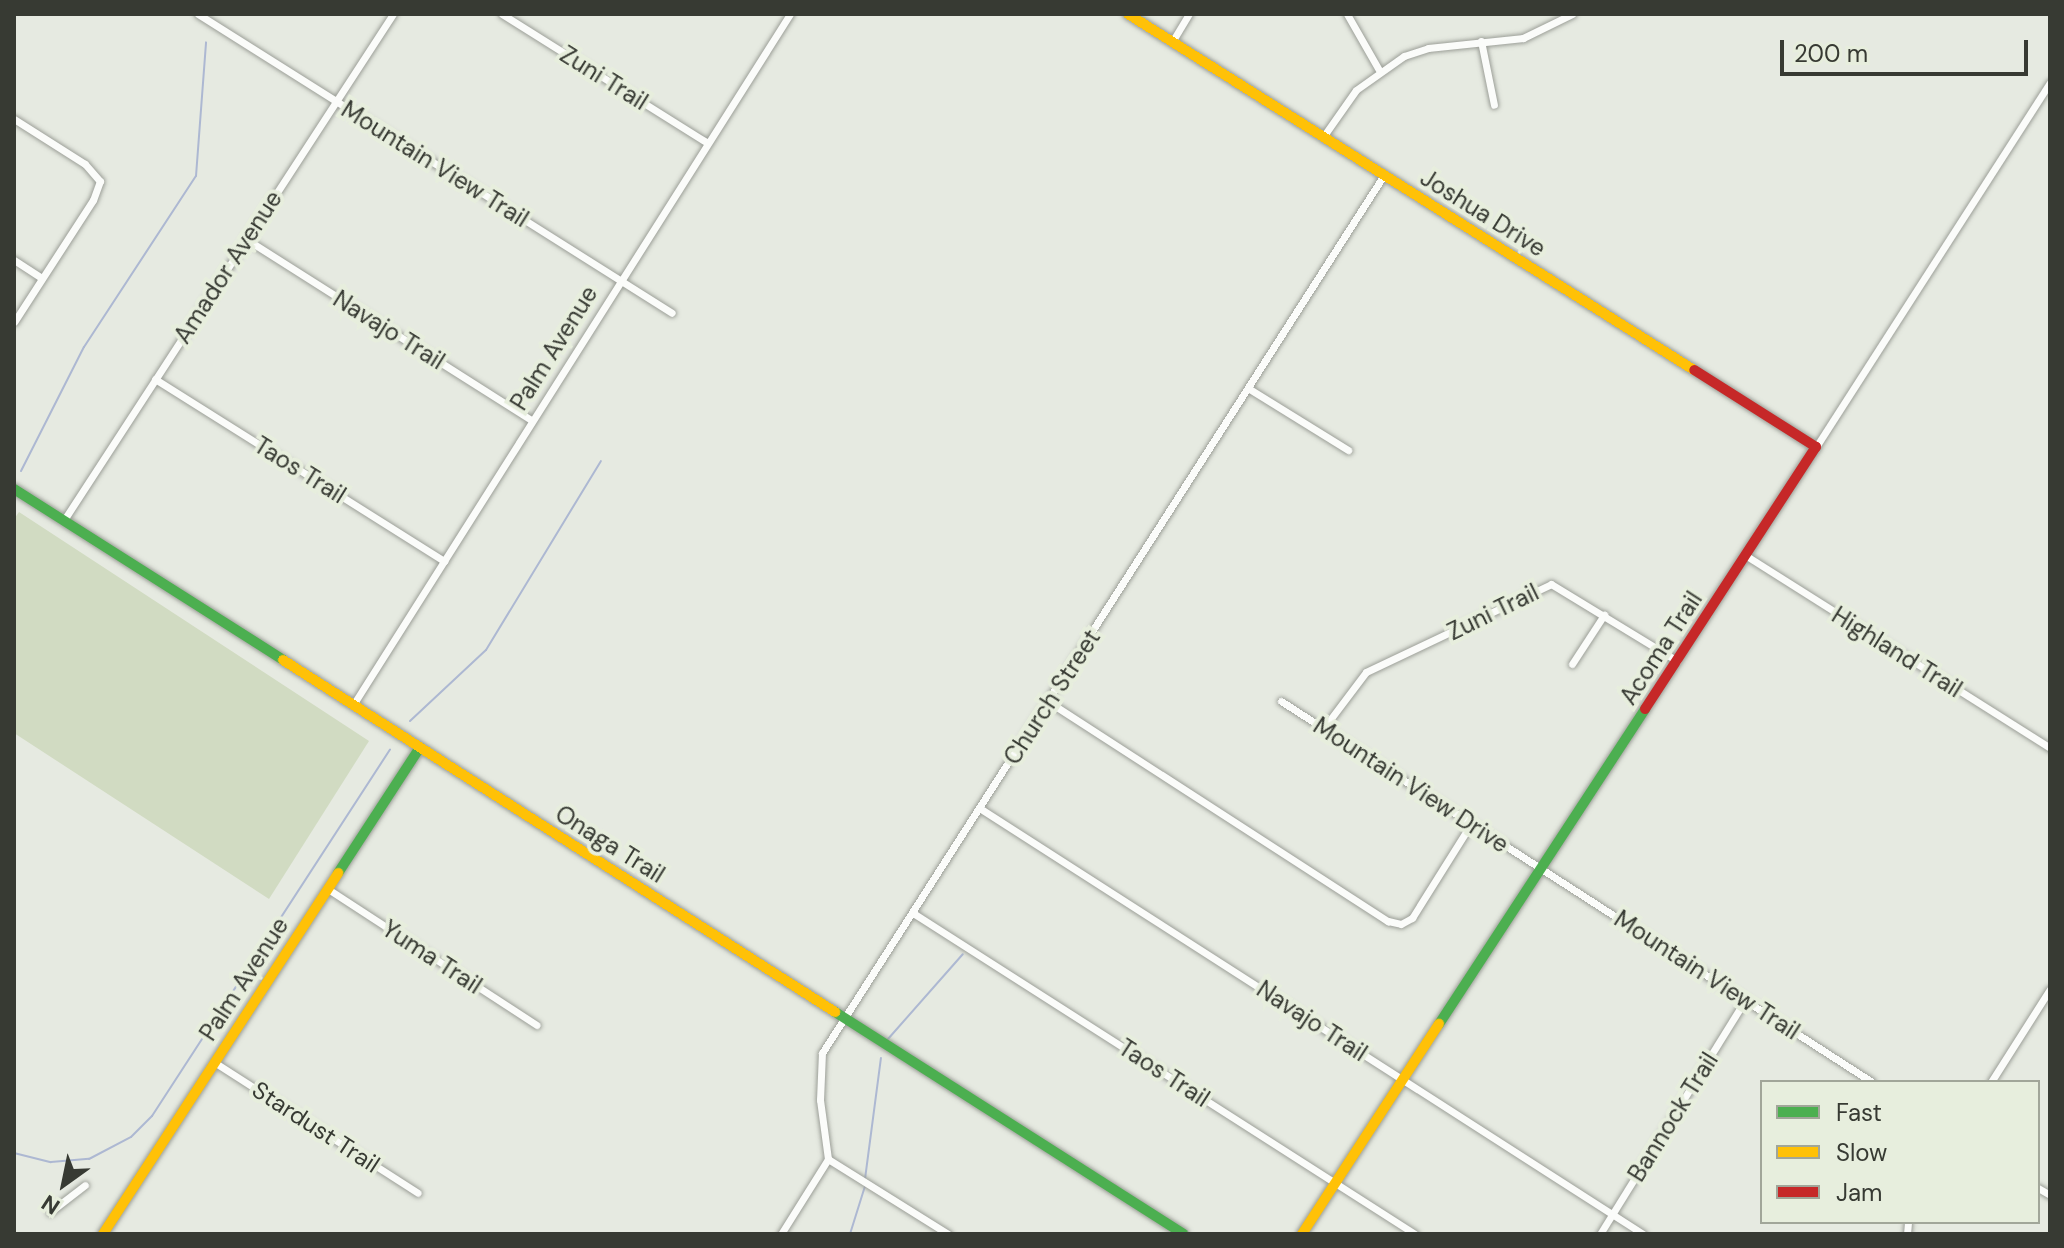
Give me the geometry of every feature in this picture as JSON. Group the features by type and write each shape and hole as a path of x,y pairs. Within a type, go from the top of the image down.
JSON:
{"street":[{"name":"Mountain View Trail","path":"198,14 672,313"},
{"name":"Amador Avenue","path":"64,520 393,14"},
{"name":"Zuni Trail","path":"502,14 706,142"},
{"name":"Palm Avenue","path":"353,705 706,142 790,14"},
{"name":"Joshua Drive","path":"1128,14 1816,447"},
{"path":"1172,42 1189,14"},
{"path":"1347,14 1379,70"},
{"path":"1323,137 1356,90 1379,70 1428,48 1523,38 1572,14"},
{"path":"1481,41 1494,105"},
{"name":"Acoma Trail","path":"1302,1234 2050,83"},
{"path":"14,119 85,164 100,181 14,322"},
{"name":"Church Street","path":"828,1159 820,1100 822,1053 1384,175"},
{"name":"Navajo Trail","path":"246,239 531,420"},
{"path":"14,260 42,278"},
{"name":"Taos Trail","path":"155,379 444,561"},
{"path":"1248,388 1348,450"},
{"name":"Onaga Trail","path":"14,489 1183,1234"},
{"name":"Highland Trail","path":"1745,555 2050,748"},
{"name":"Zuni Trail","path":"1323,729 1366,672 1551,584 1677,661"},
{"path":"1572,664 1604,615"},
{"name":"Mountain View Drive","path":"1281,701 1541,869"},
{"path":"1049,702 1388,921 1401,924 1412,918 1471,824"},
{"name":"Palm Avenue","path":"103,1234 420,747"},
{"name":"Navajo Trail","path":"981,809 1643,1234"},
{"name":"Mountain View Trail","path":"1541,869 1869,1080"},
{"name":"Yuma Trail","path":"328,889 537,1025"},
{"name":"Taos Trail","path":"913,913 1415,1234"},
{"path":"1992,1080 2050,989"},
{"name":"Bannock Trail","path":"1600,1234 1745,1000"},
{"name":"Stardust Trail","path":"214,1062 418,1193"},
{"path":"781,1234 828,1159 948,1234"},
{"path":"50,1212 85,1185"},
{"path":"928,1234 934,1225"}],"green space":[{"path":"19,512 369,741 269,899 14,733 14,519"}],"waterway":[{"path":"21,471 84,347 196,176 206,42"},
{"path":"410,721 486,650 601,461"},
{"path":"14,1153 51,1162 89,1159 131,1137 152,1116 390,750"},
{"path":"888,1039 963,954"},
{"path":"865,1179 881,1058"},
{"path":"850,1234 865,1186"}],"traffic: fast":[{"path":"14,489 283,660"},
{"path":"1439,1024 1645,709"},
{"path":"338,873 420,747"},
{"path":"835,1012 1183,1234"}],"traffic: slow":[{"path":"1128,14 1694,370"},
{"path":"283,660 835,1012"},
{"path":"103,1234 338,873"},
{"path":"1302,1234 1439,1024"}],"traffic: jam":[{"path":"1645,709 1816,447 1694,370"}]}
